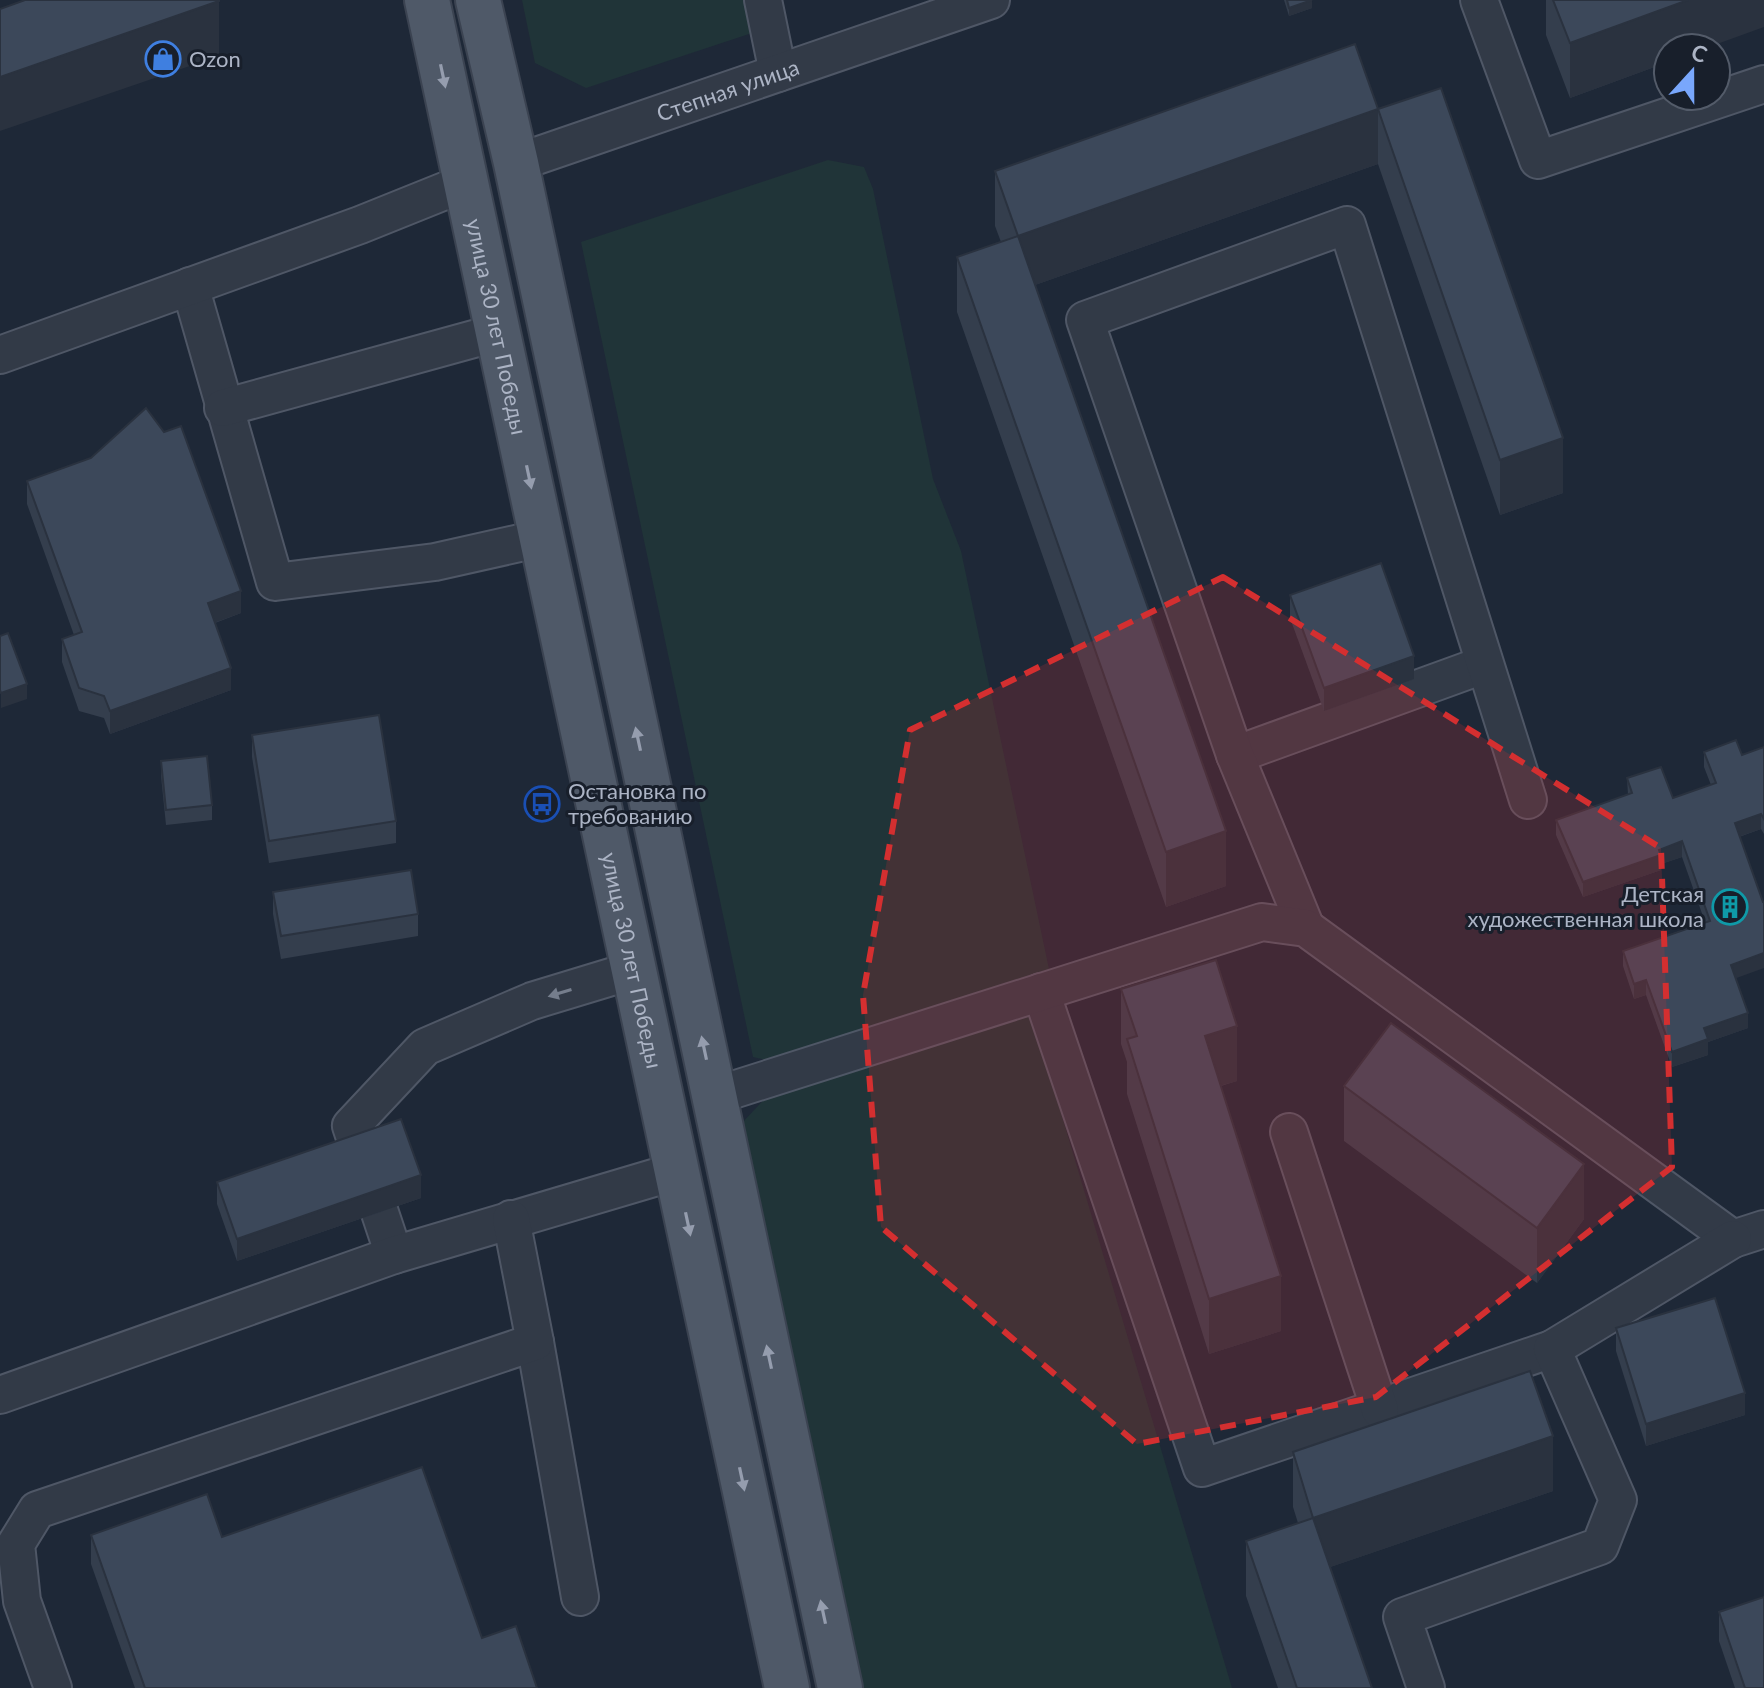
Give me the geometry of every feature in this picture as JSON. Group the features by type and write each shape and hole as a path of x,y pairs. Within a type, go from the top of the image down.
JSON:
{"main road":[{"name":"улица 30 лет Победы","path":"427,0 787,1688"},
{"path":"478,0 516,163 840,1688"},
{"name":"Степная улица","path":"467,182 516,163"}],"street":[{"path":"763,0 778,73"},
{"name":"Степная улица","path":"516,163 991,0"},
{"path":"1479,0 1538,160 1764,84"},
{"path":"0,355 360,225 467,182"},
{"path":"1306,928 1235,755 1085,320 1347,225 1464,587 1483,665 1528,800"},
{"path":"190,286 275,582 435,562 542,538"},
{"path":"223,408 499,332"},
{"path":"1235,755 1483,665"},
{"path":"714,1096 1041,992 1262,922 1306,928 1749,1234 1552,1349 1202,1468 1041,992"},
{"path":"394,1255 351,1126 425,1047 532,1001 634,970"},
{"path":"1289,1132 1380,1410"},
{"path":"0,1395 394,1255 677,1171"},
{"path":"511,1219 580,1597"},
{"path":"53,1688 22,1601 16,1544 37,1510 535,1342"},
{"path":"1426,1688 1402,1617 1600,1546 1618,1500 1552,1349"}],"highlighted area":[{"path":"1223,577 1661,848 1672,1167 1376,1397 1137,1444 881,1227 863,995 910,730"}],"green space":[{"path":"522,0 745,0 752,33 586,88 535,63"},
{"path":"828,160 864,167 873,189 933,479 961,551 1049,969 771,1061 753,1057 581,242"},
{"path":"1031,1012 1232,1688 861,1688 742,1123 772,1091"}],"building":[{"path":"25,0 219,1 0,77 0,9"},
{"path":"1287,0 1312,0 1289,8"},
{"path":"1553,0 1688,0 1570,43"},
{"path":"1355,44 1378,109 1018,236 995,171"},
{"path":"1441,88 1563,438 1500,460 1378,109"},
{"path":"1018,236 1226,831 1166,852 957,257"},
{"path":"146,408 164,432 181,426 241,591 208,603 231,668 110,711 104,696 79,688 62,639 82,632 27,481 91,458"},
{"path":"1381,563 1414,656 1324,688 1290,595"},
{"path":"8,633 27,684 1,693 0,636"},
{"path":"379,715 396,821 269,841 252,735"},
{"name":"Детская художественная школа","path":"1736,740 1742,755 1764,747 1764,819 1761,814 1735,823 1764,902 1764,953 1731,965 1748,1013 1704,1028 1708,1039 1672,1052 1646,980 1634,984 1623,951 1710,921 1682,841 1659,850 1661,855 1583,882 1556,820 1632,793 1627,778 1661,767 1673,798 1716,783 1704,752"},
{"path":"207,756 212,805 166,810 161,761"},
{"path":"411,870 418,914 281,936 273,892"},
{"path":"1216,960 1237,1026 1205,1036 1281,1276 1209,1299 1127,1039 1137,1036 1121,989"},
{"path":"1391,1023 1584,1164 1537,1228 1344,1086"},
{"path":"401,1119 421,1175 237,1239 217,1182"},
{"path":"1715,1298 1745,1393 1646,1424 1616,1328"},
{"path":"1530,1371 1553,1436 1313,1518 1293,1452"},
{"path":"422,1467 482,1638 516,1626 537,1688 145,1688 91,1535 207,1494 222,1537"},
{"path":"1313,1518 1372,1688 1297,1688 1246,1541"},
{"path":"1764,1597 1764,1688 1745,1688 1719,1612"}],"place":[{"name":"Ozon","path":"163,59"},
{"name":"Остановка по требованию","path":"542,804"},
{"name":"Детская художественная школа","path":"1730,907"}]}
